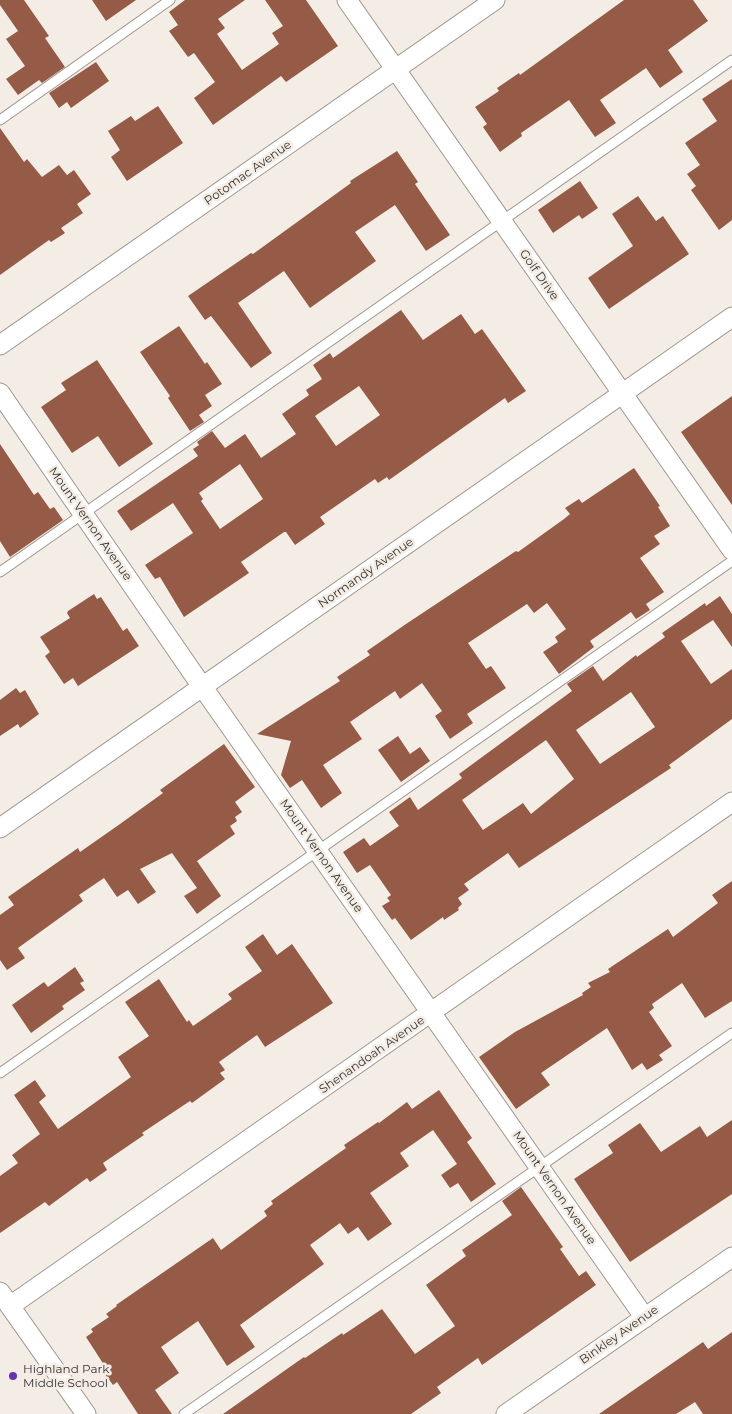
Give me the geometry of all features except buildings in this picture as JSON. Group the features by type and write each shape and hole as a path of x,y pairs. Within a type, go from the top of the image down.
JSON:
{"street":[{"name":"Golf Drive","path":"347,0 732,550"},
{"name":"Potomac Avenue","path":"0,345 495,0"},
{"name":"Normandy Avenue","path":"0,828 732,317"},
{"name":"Mount Vernon Avenue","path":"0,393 202,687 645,1318"},
{"name":"Shenandoah Avenue","path":"5,1299 431,1013 732,802"},
{"name":"Binkley Avenue","path":"506,1414 732,1257"},
{"path":"5,1299 86,1414"}],"lane":[{"path":"0,120 170,0"},
{"path":"0,572 732,60"},
{"path":"0,1073 732,561"},
{"path":"184,1414 732,1033"}],"place":[{"name":"Highland Park Middle School","path":"13,1376"}]}
